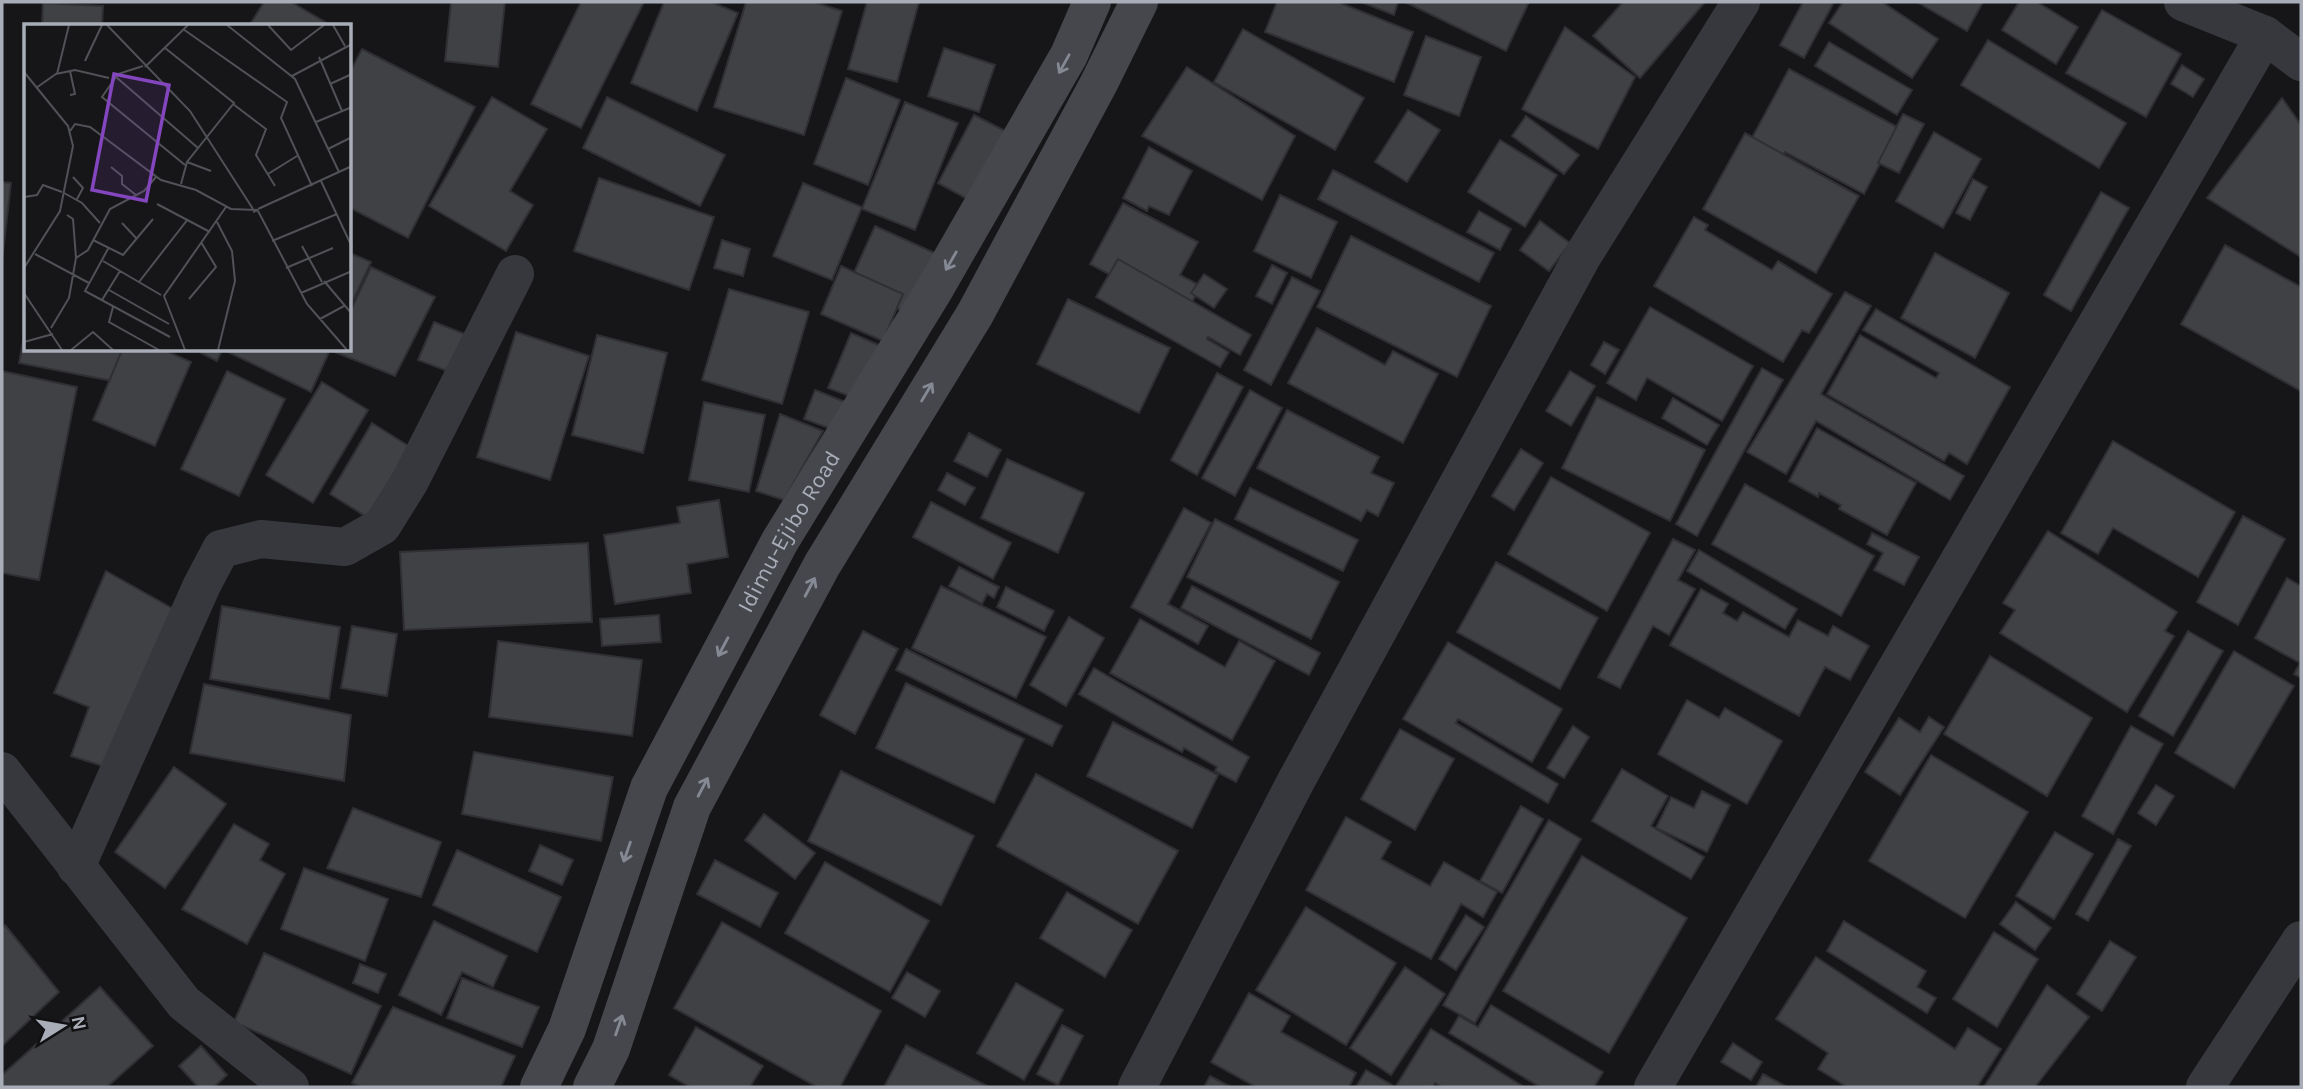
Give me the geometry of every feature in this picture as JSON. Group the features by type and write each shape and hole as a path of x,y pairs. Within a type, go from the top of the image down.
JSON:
{"main road":[{"name":"Idimu-Ejibo Road","path":"539,1087 567,1029 649,788 780,541 941,278 1069,55 1092,2"},
{"name":"Idimu-Ejibo Road","path":"592,1087 611,1049 692,807 822,565 975,314 1100,83 1139,2"}],"street":[{"path":"1137,1087 1296,781 1582,257 1741,2"},
{"path":"2183,2 2265,35 2301,62"},
{"path":"1653,1087 2265,35"},
{"path":"76,867 202,585 221,549 261,539 345,547 382,526 410,481 515,274"},
{"path":"2,771 184,1003 290,1087"},
{"path":"2206,1087 2301,940"}],"building":[{"path":"264,2 291,2 329,24 250,24"},
{"path":"451,2 505,2 498,67 445,61"},
{"path":"581,2 644,2 581,128 531,104"},
{"path":"664,2 711,2 738,13 697,111 631,83"},
{"path":"746,2 814,2 842,11 804,135 714,107"},
{"path":"867,2 919,2 897,82 848,69"},
{"path":"1277,2 1338,2 1413,32 1394,82 1265,32"},
{"path":"1361,2 1398,2 1394,15"},
{"path":"1405,2 1529,2 1506,51"},
{"path":"1623,2 1705,2 1640,78 1593,36"},
{"path":"1803,2 1834,2 1804,58 1780,45"},
{"path":"1843,2 1882,2 1938,39 1912,78 1829,23"},
{"path":"1917,2 1983,2 1967,31"},
{"path":"2019,2 2037,2 2078,27 2056,64 2002,30"},
{"path":"43,3 103,6 102,24 42,24"},
{"path":"2102,10 2181,54 2146,117 2066,73"},
{"path":"1565,27 1635,77 1598,149 1522,109"},
{"path":"1243,29 1364,98 1335,150 1214,82"},
{"path":"1426,36 1481,57 1459,116 1404,95"},
{"path":"1988,40 2126,123 2099,168 1961,85"},
{"path":"1829,42 1912,90 1897,115 1815,66"},
{"path":"944,48 995,65 979,112 928,96"},
{"path":"362,49 475,107 408,238 352,209 352,68"},
{"path":"2182,65 2204,79 2193,97 2171,84"},
{"path":"1187,67 1295,136 1262,200 1142,136"},
{"path":"1789,69 1899,128 1864,194 1785,152 1777,166 1746,149"},
{"path":"846,78 900,100 868,185 814,164"},
{"path":"492,97 547,129 510,191 533,205 506,251 429,206"},
{"path":"607,97 725,155 700,206 583,148"},
{"path":"2282,98 2301,125 2301,257 2207,198"},
{"path":"905,102 958,123 915,230 862,209"},
{"path":"1408,110 1440,130 1407,182 1375,162"},
{"path":"1903,114 1924,124 1899,173 1878,163"},
{"path":"974,115 1015,136 978,205 938,183"},
{"path":"1526,116 1579,155 1564,174 1512,136"},
{"path":"1934,132 1981,159 1943,228 1896,201"},
{"path":"1745,133 1859,196 1816,273 1703,209"},
{"path":"1500,140 1557,175 1525,227 1468,192"},
{"path":"1149,147 1192,171 1169,215 1149,206 1147,211 1123,198"},
{"path":"1333,170 1494,253 1479,282 1318,199"},
{"path":"599,178 714,217 689,290 574,251"},
{"path":"1973,179 1987,187 1970,220 1956,213"},
{"path":"2,182 11,183 2,261"},
{"path":"803,183 862,207 832,280 773,256"},
{"path":"2101,192 2129,208 2071,311 2044,295"},
{"path":"1280,195 1337,222 1311,278 1254,251"},
{"path":"1123,203 1198,242 1180,275 1201,286 1185,315 1090,264"},
{"path":"1479,211 1511,229 1500,250 1467,232"},
{"path":"1694,217 1708,225 1705,230 1772,270 1778,261 1832,294 1809,333 1802,330 1783,362 1654,286"},
{"path":"1540,221 1570,243 1549,271 1520,250"},
{"path":"875,226 937,254 911,315 848,286"},
{"path":"1351,236 1491,306 1457,377 1317,307"},
{"path":"722,240 750,249 743,276 714,268"},
{"path":"2225,245 2301,287 2301,391 2181,324"},
{"path":"1935,253 2009,293 1975,358 1901,318"},
{"path":"352,254 371,262 352,303"},
{"path":"1118,259 1251,335 1240,355 1208,337 1207,339 1229,352 1220,367 1096,297"},
{"path":"1272,265 1287,273 1272,304 1256,296"},
{"path":"841,266 903,294 883,341 821,314"},
{"path":"371,267 435,297 395,376 335,352 352,352 352,308"},
{"path":"1204,274 1227,289 1214,308 1191,293"},
{"path":"1292,277 1320,291 1271,385 1244,370"},
{"path":"729,289 809,312 782,404 702,380"},
{"path":"1845,292 1871,306 1821,394 1964,476 1950,500 1816,421 1786,474 1747,452"},
{"path":"1068,299 1170,348 1139,413 1037,364"},
{"path":"1650,307 1753,366 1722,421 1647,378 1636,400 1607,383"},
{"path":"1876,309 2010,387 1967,464 1949,453 1944,461 1827,394 1860,335 1936,378 1939,373 1863,330"},
{"path":"434,322 465,334 450,372 418,360"},
{"path":"1317,328 1385,365 1393,351 1438,374 1403,443 1288,383"},
{"path":"516,332 589,356 550,480 477,457"},
{"path":"851,333 879,345 857,399 828,388"},
{"path":"597,335 667,353 643,453 572,435"},
{"path":"24,336 24,352 129,352 123,383 19,363"},
{"path":"1604,342 1619,350 1605,374 1591,365"},
{"path":"121,352 168,352 191,362 155,446 93,420"},
{"path":"200,352 221,352 217,361"},
{"path":"228,352 329,352 311,392"},
{"path":"1762,368 1783,380 1697,536 1676,524"},
{"path":"2,371 77,387 39,580 2,573"},
{"path":"227,371 285,399 239,496 181,469"},
{"path":"1570,371 1595,386 1571,426 1546,411"},
{"path":"1217,373 1243,387 1197,475 1171,460"},
{"path":"322,382 368,410 313,503 266,475"},
{"path":"815,390 853,405 842,433 804,419"},
{"path":"1250,390 1282,408 1235,496 1202,478"},
{"path":"1597,397 1705,450 1670,521 1562,468"},
{"path":"1673,398 1719,425 1707,445 1662,418"},
{"path":"704,402 765,415 749,492 689,480"},
{"path":"1287,410 1379,457 1371,473 1394,483 1378,516 1367,510 1361,521 1257,468"},
{"path":"780,414 823,431 784,500 756,491"},
{"path":"372,423 412,448 370,519 330,494"},
{"path":"1817,428 1916,483 1887,535 1839,509 1841,505 1819,493 1818,497 1789,481"},
{"path":"969,433 1001,450 987,477 954,461"},
{"path":"2113,441 2235,512 2198,577 2113,528 2098,554 2061,533"},
{"path":"1521,449 1543,463 1514,510 1492,496"},
{"path":"1007,459 1084,493 1058,553 981,518"},
{"path":"947,473 975,488 965,505 938,490"},
{"path":"1551,477 1650,533 1607,611 1508,554"},
{"path":"1745,484 1874,556 1841,616 1712,544"},
{"path":"1250,488 1358,540 1343,571 1235,519"},
{"path":"719,500 728,557 687,564 691,593 615,604 604,535 680,523 677,507"},
{"path":"931,502 1011,543 993,579 913,537"},
{"path":"1184,508 1211,523 1168,604 1208,626 1198,644 1131,607"},
{"path":"2243,516 2285,539 2238,625 2197,602"},
{"path":"1215,519 1339,582 1311,639 1187,577"},
{"path":"2048,531 2177,612 2165,631 2174,636 2127,712 2000,633 2015,610 2003,603"},
{"path":"1872,533 1919,557 1904,585 1874,570 1883,553 1867,544"},
{"path":"1673,539 1695,550 1678,580 1695,589 1669,635 1653,626 1620,688 1598,677"},
{"path":"588,543 592,622 404,630 400,552"},
{"path":"1699,550 1797,609 1785,629 1687,571"},
{"path":"1496,562 1598,618 1560,689 1457,632"},
{"path":"959,567 999,587 994,598 987,594 982,604 949,586"},
{"path":"106,571 177,611 109,768 71,756 89,707 54,693"},
{"path":"2287,578 2301,586 2301,678 2294,674 2300,663 2255,638"},
{"path":"941,586 1046,637 1016,698 912,648"},
{"path":"1192,586 1320,653 1309,675 1181,608"},
{"path":"1006,587 1054,611 1044,631 997,607"},
{"path":"1701,589 1728,604 1723,613 1737,621 1743,612 1789,637 1798,620 1828,636 1833,626 1869,646 1850,680 1825,667 1799,716 1670,645"},
{"path":"222,606 340,627 329,699 210,679"},
{"path":"659,615 661,642 602,646 600,619"},
{"path":"1069,617 1104,638 1066,706 1030,685"},
{"path":"1140,619 1225,667 1239,641 1275,661 1232,740 1110,673"},
{"path":"352,626 397,634 387,696 341,688"},
{"path":"863,631 898,649 855,734 820,715"},
{"path":"2188,631 2223,651 2173,736 2139,716"},
{"path":"498,641 642,660 632,736 489,717"},
{"path":"1448,642 1562,709 1532,762 1458,719 1456,723 1558,784 1548,803 1403,719"},
{"path":"906,649 1062,726 1052,746 896,670"},
{"path":"2234,651 2294,686 2234,788 2175,753"},
{"path":"1990,656 2092,718 2047,796 1944,734"},
{"path":"1094,668 1249,757 1236,782 1215,771 1217,767 1184,748 1182,752 1079,694"},
{"path":"906,683 1024,739 994,803 876,748"},
{"path":"204,684 351,715 344,781 190,753"},
{"path":"1687,700 1719,718 1725,708 1782,741 1747,804 1658,754"},
{"path":"1929,717 1944,727 1900,795 1865,772 1899,718 1920,732"},
{"path":"1113,722 1218,775 1192,828 1087,776"},
{"path":"1573,726 1589,737 1564,778 1547,768"},
{"path":"2131,726 2163,744 2113,834 2082,816"},
{"path":"1400,729 1454,759 1415,830 1361,799"},
{"path":"474,752 613,777 601,841 462,814"},
{"path":"1931,755 2028,812 1965,918 1869,861"},
{"path":"174,767 226,804 165,888 115,852"},
{"path":"1622,769 1668,796 1651,826 1704,857 1691,879 1592,821"},
{"path":"841,771 974,836 941,905 808,841"},
{"path":"1036,774 1178,851 1138,924 997,846"},
{"path":"2156,785 2174,796 2156,825 2138,813"},
{"path":"1702,791 1730,805 1707,852 1656,828 1671,797 1694,808"},
{"path":"1521,806 1543,819 1502,893 1480,881"},
{"path":"353,808 441,842 421,897 327,868"},
{"path":"764,814 815,853 795,879 745,840"},
{"path":"1346,817 1391,842 1381,859 1430,886 1444,862 1497,892 1483,917 1461,904 1431,959 1306,890"},
{"path":"1549,820 1581,839 1475,1023 1443,1005"},
{"path":"234,824 269,844 260,860 285,874 247,944 182,909"},
{"path":"2055,832 2093,854 2054,919 2016,896"},
{"path":"2118,839 2131,846 2088,921 2076,914"},
{"path":"540,845 573,860 562,885 529,871"},
{"path":"457,850 561,897 537,952 433,905"},
{"path":"1582,856 1687,918 1609,1053 1503,991"},
{"path":"715,860 778,893 760,927 697,894"},
{"path":"825,862 929,921 890,992 785,933"},
{"path":"304,868 388,899 365,961 281,929"},
{"path":"1067,892 1132,930 1105,977 1040,938"},
{"path":"2016,902 2051,928 2035,950 2000,924"},
{"path":"1306,907 1396,963 1346,1045 1256,990"},
{"path":"1466,915 1484,927 1456,970 1439,959"},
{"path":"434,921 507,956 493,987 462,972 441,1015 399,995"},
{"path":"1844,921 1926,971 1917,987 1936,998 1927,1013 1827,951"},
{"path":"722,922 881,1011 840,1087 817,1087 674,1008"},
{"path":"5,925 59,992 2,1046 2,928"},
{"path":"1994,932 2038,959 1997,1027 1953,999"},
{"path":"2110,941 2136,957 2102,1011 2077,994"},
{"path":"264,953 381,1006 351,1074 234,1022"},
{"path":"1816,957 1955,1049 1968,1028 2001,1049 1977,1087 1847,1087 1818,1069 1828,1053 1776,1019"},
{"path":"360,964 386,974 378,993 353,983"},
{"path":"1405,967 1445,994 1391,1075 1350,1048"},
{"path":"907,972 940,991 925,1017 892,998"},
{"path":"462,978 539,1007 522,1047 447,1018"},
{"path":"1016,983 1063,1010 1024,1080 977,1053"},
{"path":"2047,985 2089,1017 2035,1087 1984,1087"},
{"path":"100,987 153,1046 107,1087 2,1087 2,1075"},
{"path":"1249,993 1290,1016 1281,1032 1356,1073 1349,1087 1256,1087 1211,1062"},
{"path":"1491,1005 1603,1072 1594,1087 1540,1087 1449,1033 1459,1016 1478,1027"},
{"path":"393,1007 515,1056 501,1087 361,1087 352,1083"},
{"path":"1062,1025 1083,1036 1058,1085 1037,1074"},
{"path":"696,1027 763,1066 750,1087 690,1087 669,1075"},
{"path":"1431,1029 1524,1087 1442,1087 1435,1083 1433,1087 1396,1086"},
{"path":"1733,1043 1762,1062 1751,1080 1721,1062"},
{"path":"906,1045 989,1087 884,1087"},
{"path":"201,1046 227,1075 214,1087 198,1087 179,1066"},
{"path":"1366,1070 1392,1085 1391,1087 1356,1087"},
{"path":"1763,1074 1787,1087 1756,1087"},
{"path":"1210,1076 1231,1087 1204,1087"}]}
